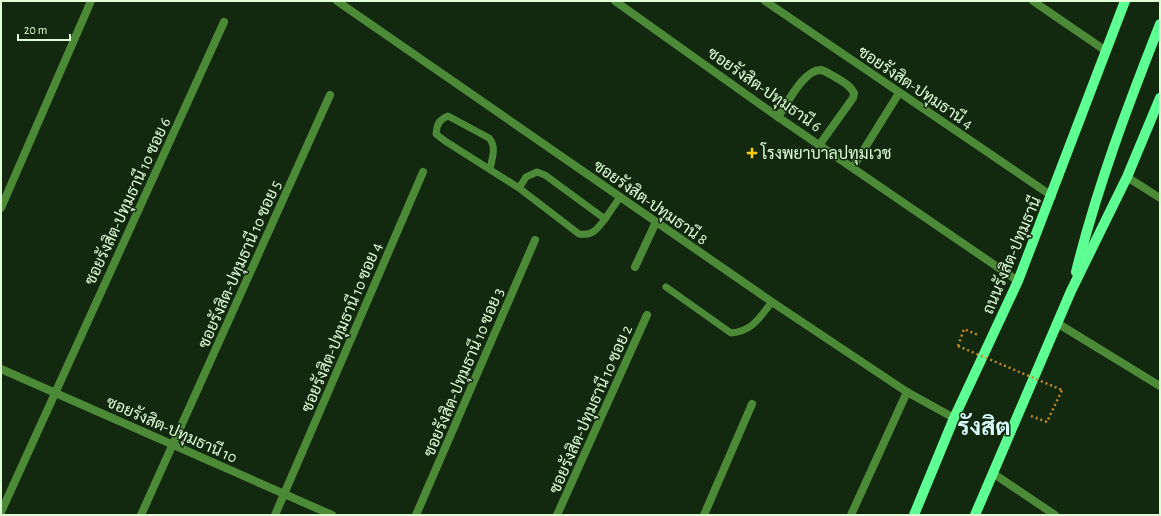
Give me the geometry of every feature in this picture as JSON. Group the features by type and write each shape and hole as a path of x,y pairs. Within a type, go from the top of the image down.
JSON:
{"main road":[{"name":"ถนนรังสิต-ปทุมธานี","path":"914,515 954,418 992,340 1018,281 1052,196 1125,1"},
{"path":"1071,291 1098,191 1130,101 1160,24"},
{"path":"976,515 1071,291 1127,176 1160,98"}],"street":[{"path":"1,208 91,1"},
{"name":"ซอยรังสิต-ปทุมธานี 8","path":"337,1 772,302 907,392 954,418"},
{"name":"ซอยรังสิต-ปทุมธานี 6","path":"615,1 778,116 1018,281"},
{"name":"ซอยรังสิต-ปทุมธานี 4","path":"765,1 1052,196"},
{"path":"1033,1 1106,51"},
{"name":"ซอยรังสิต-ปทุมธานี 10 ซอย 6","path":"1,512 224,22"},
{"path":"778,116 805,78 813,72 821,70 827,72 847,84 854,93 853,98 820,144"},
{"path":"853,167 899,93"},
{"name":"ซอยรังสิต-ปทุมธานี 10 ซอย 5","path":"141,515 330,95"},
{"name":"ซอยรังสิต-ปทุมธานี 10 ซอย 4","path":"275,515 423,172"},
{"path":"1127,176 1160,198"},
{"path":"634,267 656,222"},
{"name":"ซอยรังสิต-ปทุมธานี 10 ซอย 3","path":"416,515 535,240"},
{"name":"ซอยรังสิต-ปทุมธานี 10 ซอย 2","path":"557,515 647,315"},
{"path":"1057,323 1160,386"},
{"name":"ซอยรังสิต-ปทุมธานี 10","path":"1,369 172,446 332,515"},
{"path":"851,515 907,392"},
{"path":"704,515 752,404"},
{"path":"994,474 1055,515"}],"lane":[{"path":"490,169 494,148 493,143 489,138 448,116 440,120 437,126 436,134 519,188 579,234 587,235 596,231 620,197"},
{"path":"519,188 526,177 537,172 545,175 605,219"},
{"path":"666,288 731,333 742,332 751,328 772,302"}],"path":[{"path":"992,340 964,329 958,346 1062,390 1047,422 1019,412"}],"place":[{"name":"โรงพยาบาลปทุมเวช","path":"752,153"}],"district":[{"name":"รังสิต","path":"984,427"}]}
